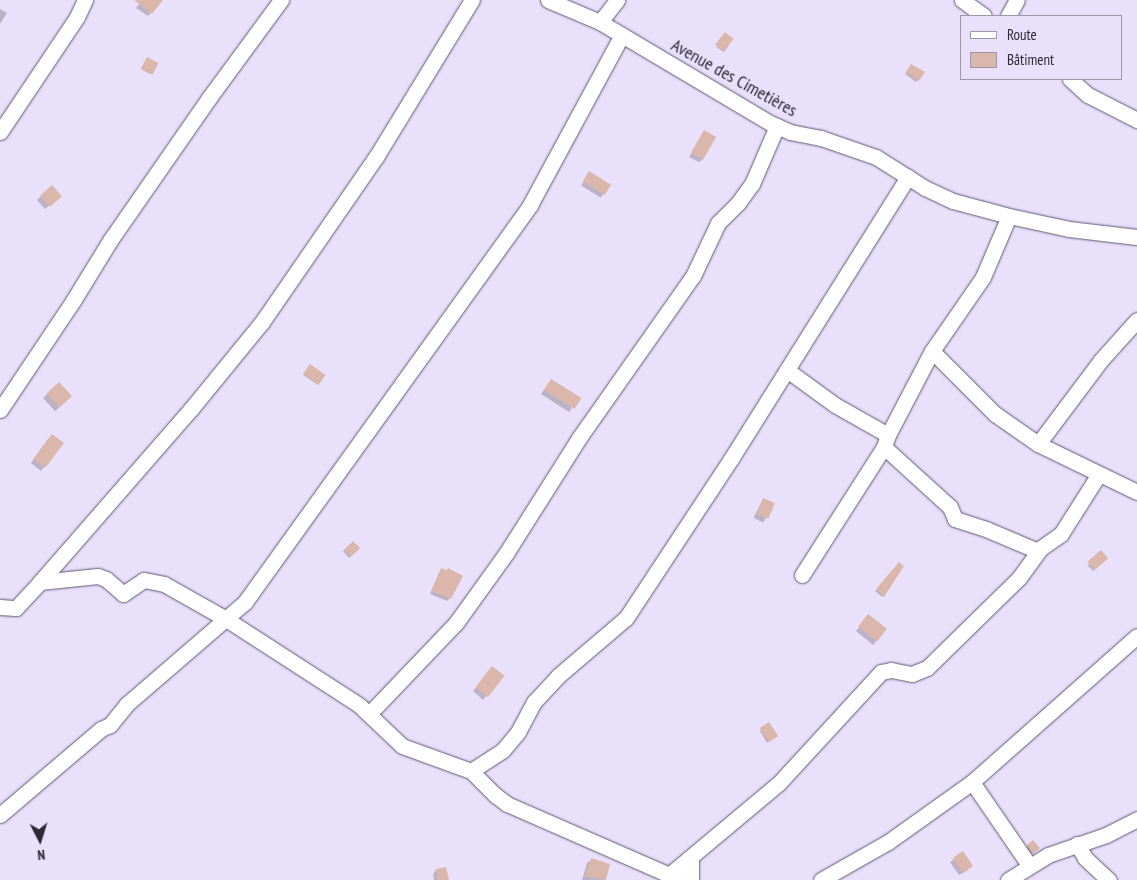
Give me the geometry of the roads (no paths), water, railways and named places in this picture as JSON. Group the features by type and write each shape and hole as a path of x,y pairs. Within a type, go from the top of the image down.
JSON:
{"street":[{"path":"0,132 77,17 85,0"},
{"path":"0,410 73,301 111,239 209,98 281,0"},
{"path":"0,607 16,608 40,582 191,410 262,322 376,157 472,0"},
{"name":"Avenue des Cimetières","path":"548,0 600,22 776,126 790,132 821,138 860,150 887,163 925,188 953,201 1008,216 1070,229 1137,237"},
{"path":"600,22 616,0"},
{"path":"962,0 983,15"},
{"path":"1009,15 1017,0"},
{"path":"0,815 101,730 110,725 127,704 245,602 530,205 622,35"},
{"path":"1071,80 1088,95 1137,120"},
{"path":"369,714 456,623 507,552 579,438 693,276 718,222 738,202 752,184 776,126"},
{"path":"472,771 503,750 518,732 534,702 558,676 626,618 787,370 908,177"},
{"path":"802,575 886,441 932,351 982,276 1008,216"},
{"path":"1038,444 1101,360 1137,320"},
{"path":"932,351 994,414 1038,444 1137,492"},
{"path":"787,370 886,441 950,507 955,519 986,529 1038,551"},
{"path":"40,582 98,576 106,579 119,593 123,594 144,580 157,581 226,619 369,714 389,735 408,749 426,753 472,771 495,795 507,804 675,877 690,857 779,784 881,672 891,670 912,674 927,668 1019,578 1038,551 1047,542 1061,534 1099,474"},
{"path":"821,880 888,842 972,782 1137,636"},
{"path":"972,782 1030,865"},
{"path":"1008,880 1048,855 1106,835 1137,819"},
{"path":"1078,844 1085,858 1109,880"},
{"path":"690,857 691,880"}]}
